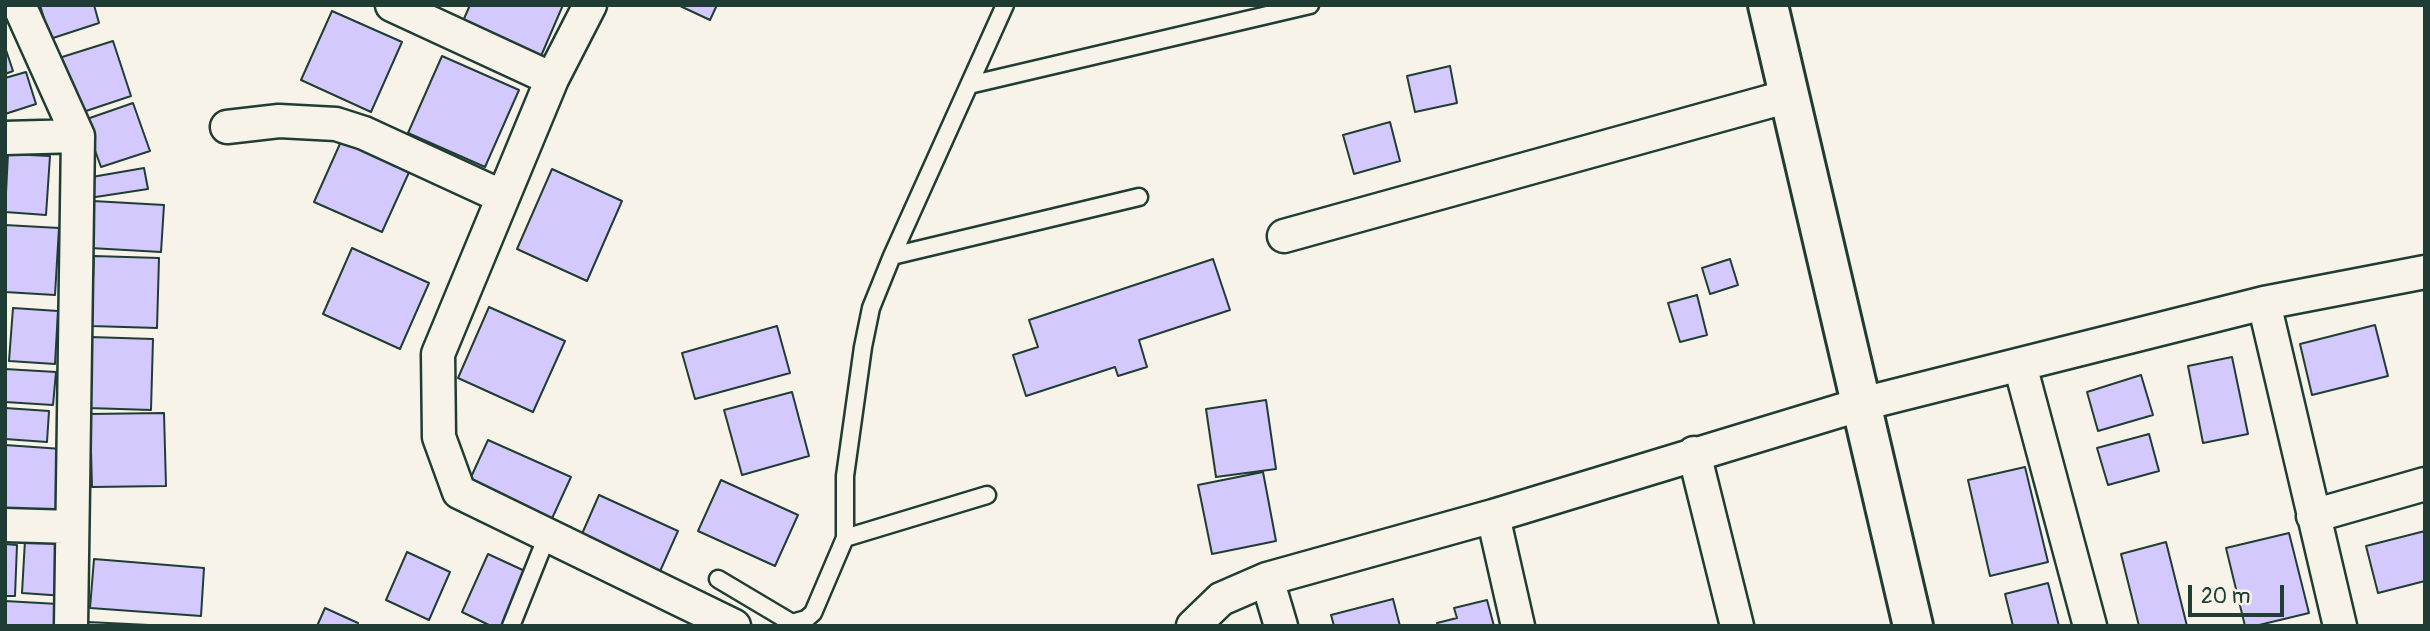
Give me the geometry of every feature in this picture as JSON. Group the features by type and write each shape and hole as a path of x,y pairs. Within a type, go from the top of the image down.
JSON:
{"street":[{"path":"19,5 78,136 71,626"},
{"path":"392,5 552,79"},
{"path":"590,5 552,79 438,355 439,437 459,492 734,626"},
{"path":"1768,5 1913,626"},
{"path":"1284,236 1789,96"},
{"path":"227,127 279,121 336,124 364,133 503,197"},
{"path":"5,138 78,136"},
{"path":"1193,626 1221,599 1267,579 1493,516 1862,404 2264,303 2425,272"},
{"path":"2264,303 2340,626"},
{"path":"2020,365 2090,626"},
{"path":"1694,453 1737,626"},
{"path":"2313,516 2425,484"},
{"path":"1493,516 1518,626"},
{"path":"5,525 72,527"},
{"path":"1267,579 1281,626"}],"lane":[{"path":"718,579 792,623 806,619 813,613 845,538 845,476 871,308 1005,5"},
{"path":"969,85 1310,5"},
{"path":"892,256 1139,197"},
{"path":"845,538 987,495"},
{"path":"511,626 547,536"}],"building":[{"path":"40,5 94,5 99,23 50,39"},
{"path":"470,5 563,5 541,56 463,21"},
{"path":"678,5 717,5 710,20"},
{"path":"332,11 402,42 371,112 301,80"},
{"path":"113,41 131,96 77,114 59,58"},
{"path":"5,47 13,71 5,74"},
{"path":"442,56 519,90 485,167 408,133"},
{"path":"1450,66 1457,103 1415,112 1407,76"},
{"path":"26,72 36,104 5,114 5,78"},
{"path":"133,103 150,151 101,167 84,120"},
{"path":"1390,122 1400,161 1354,174 1343,135"},
{"path":"343,137 411,168 382,232 314,202"},
{"path":"8,154 50,156 46,215 5,212"},
{"path":"144,168 148,189 89,198 86,178"},
{"path":"552,169 622,201 587,281 517,249"},
{"path":"93,201 164,205 161,252 90,248"},
{"path":"5,225 59,228 55,295 5,292"},
{"path":"352,248 429,283 400,349 323,314"},
{"path":"94,256 159,258 157,328 91,326"},
{"path":"1213,259 1230,310 1139,340 1147,367 1118,376 1115,367 1026,396 1013,355 1038,347 1029,320"},
{"path":"1730,259 1738,285 1710,294 1702,268"},
{"path":"1697,295 1707,335 1680,342 1668,303"},
{"path":"489,307 565,341 533,412 458,378"},
{"path":"13,308 58,311 55,364 9,361"},
{"path":"2375,325 2388,376 2312,395 2300,344"},
{"path":"777,326 790,373 695,399 682,353"},
{"path":"90,337 153,339 151,410 88,408"},
{"path":"2232,357 2248,434 2203,443 2188,366"},
{"path":"5,369 56,372 53,405 5,402"},
{"path":"2141,375 2153,415 2098,431 2087,392"},
{"path":"792,392 809,456 742,475 724,410"},
{"path":"1266,400 1276,469 1216,477 1206,409"},
{"path":"5,408 49,411 47,442 5,439"},
{"path":"164,413 166,486 92,487 90,414"},
{"path":"2149,434 2159,471 2108,485 2097,448"},
{"path":"488,440 571,477 549,525 466,488"},
{"path":"5,445 62,449 58,514 5,510"},
{"path":"2025,467 2048,562 1990,576 1968,480"},
{"path":"1263,472 1276,541 1212,554 1198,485"},
{"path":"721,480 798,515 775,566 698,531"},
{"path":"599,495 678,531 657,578 578,543"},
{"path":"2425,531 2425,581 2378,593 2366,546"},
{"path":"2289,533 2309,613 2245,626 2226,548"},
{"path":"25,540 67,543 65,596 22,593"},
{"path":"2166,542 2187,626 2139,626 2121,554"},
{"path":"5,544 17,545 15,596 5,596"},
{"path":"407,552 450,572 429,620 386,600"},
{"path":"488,554 527,572 503,626 491,626 462,612"},
{"path":"94,559 204,568 201,616 90,608"},
{"path":"2048,583 2059,626 2013,626 2005,594"},
{"path":"1393,599 1400,626 1334,626 1331,615"},
{"path":"1487,600 1494,626 1438,626 1437,623 1457,618 1454,608"},
{"path":"5,601 58,604 57,626 5,626"},
{"path":"325,608 358,623 357,626 317,626"},
{"path":"88,622 149,625 149,626 88,626"}]}
